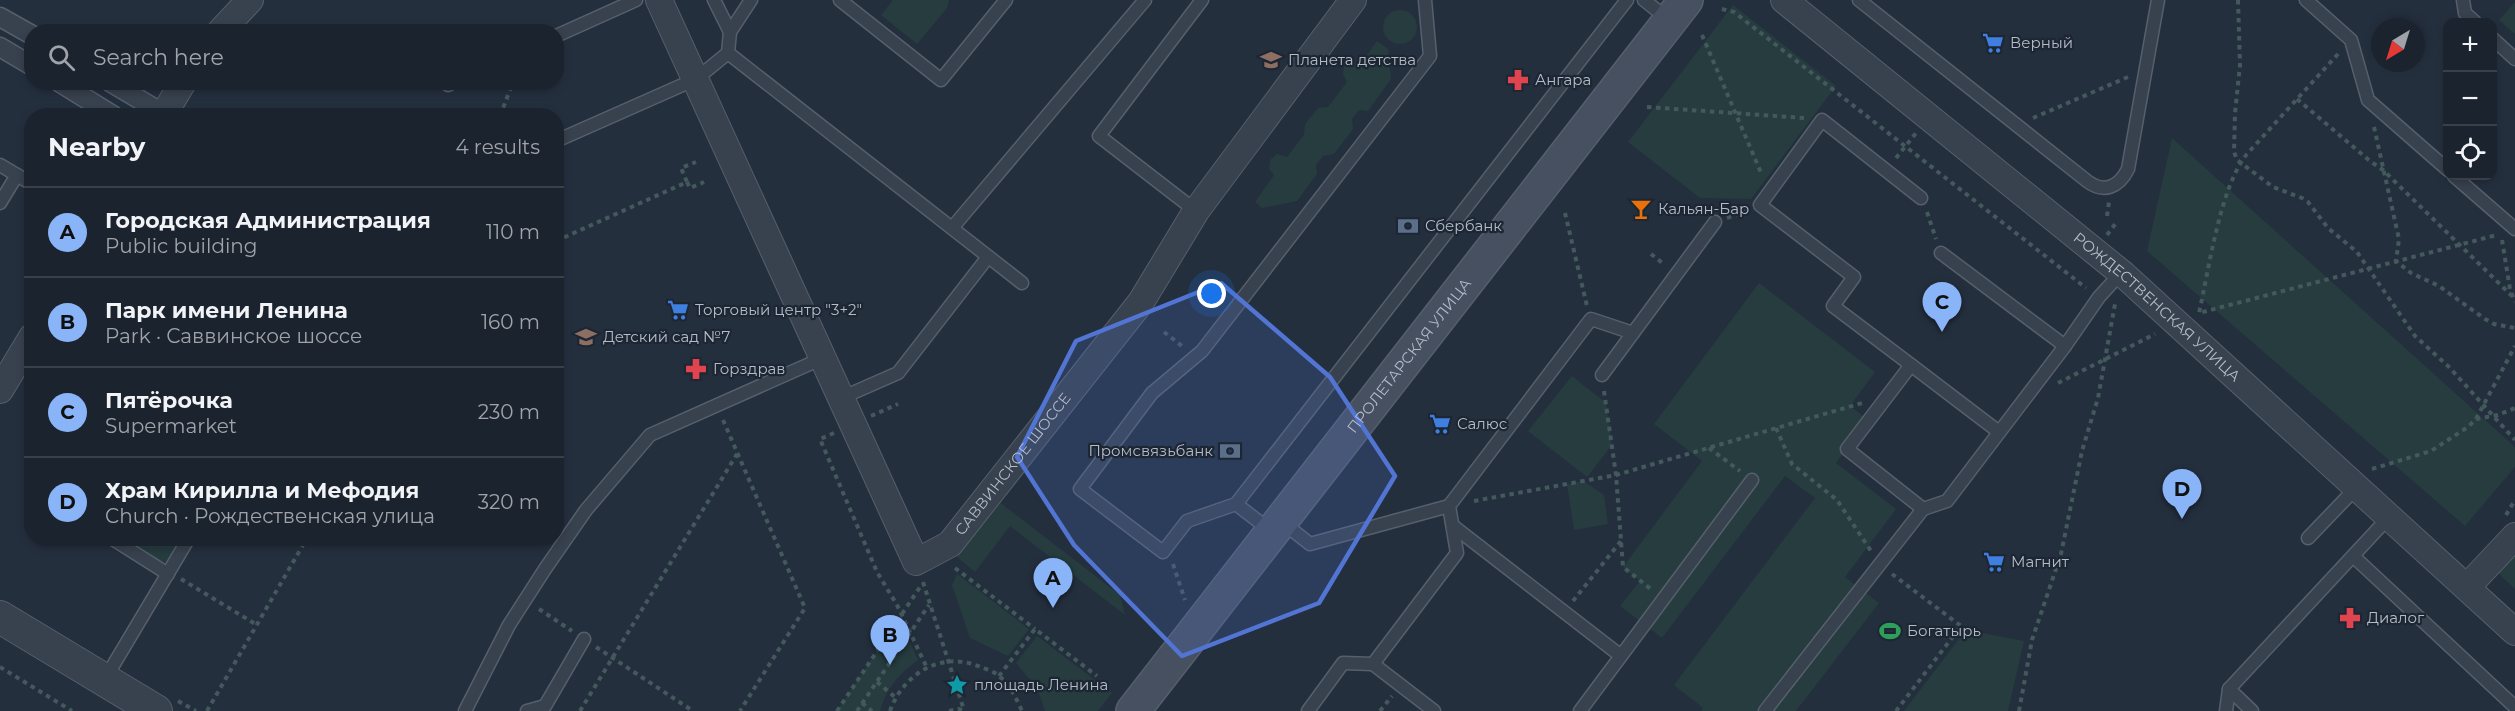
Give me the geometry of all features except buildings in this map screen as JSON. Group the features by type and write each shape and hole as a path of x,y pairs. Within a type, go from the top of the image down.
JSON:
{"main road":[{"name":"ПРОЛЕТАРСКАЯ УЛИЦА","path":"1133,711 1678,10"}],"street":[{"path":"228,24 250,0"},
{"path":"659,0 841,398 925,566"},
{"name":"САВВИНСКОЕ ШОССЕ","path":"925,566 950,544 1141,302 1196,211 1353,0"},
{"name":"РОЖДЕСТВЕНСКАЯ УЛИЦА","path":"1784,0 2121,273 2364,478 2389,517 2515,632"},
{"path":"0,17 24,31"},
{"path":"0,47 24,61"},
{"path":"72,90 101,108"},
{"path":"123,90 152,108"},
{"path":"167,108 178,90"},
{"path":"0,390 24,350"},
{"path":"2467,588 2515,536"},
{"path":"0,617 105,680 141,707"}],"lane":[{"path":"564,32 636,0"},
{"path":"714,0 730,32"},
{"path":"564,138 696,80 728,53 730,32 751,0"},
{"path":"840,0 941,80 1006,0"},
{"path":"952,228 1145,0"},
{"path":"1196,211 1099,136 1202,0"},
{"path":"1425,0 1430,56 1196,357 1152,393 1080,489 1162,552 1187,521 1236,504 1623,2"},
{"path":"1644,0 1678,10"},
{"path":"1859,0 2095,187 2103,189 2114,186 2123,179 2128,169 2158,0"},
{"path":"2306,0 2351,40 2368,100 2443,166"},
{"path":"2463,0 2465,13 2471,18"},
{"path":"2497,42 2515,59"},
{"path":"728,53 1022,283"},
{"path":"1922,198 1822,120 1760,206 1854,277 1833,306 1999,432"},
{"path":"0,165 24,179"},
{"path":"0,203 17,175"},
{"path":"2459,180 2515,229"},
{"path":"1602,375 1715,222"},
{"path":"1941,253 2065,346"},
{"path":"841,398 898,373 988,257"},
{"path":"1765,711 1923,508 1947,501 2065,346 2099,297 2121,273"},
{"path":"1236,504 1310,544 1449,506 1590,319 1633,333"},
{"path":"564,542 586,510 650,435 823,358"},
{"path":"1911,365 1846,449 1923,508"},
{"path":"2308,538 2364,478"},
{"path":"1580,711 1752,480"},
{"path":"1373,664 1457,553 1449,506"},
{"path":"2226,711 2229,689 2389,517"},
{"path":"1453,526 1621,656"},
{"path":"125,546 170,571"},
{"path":"105,680 184,546"},
{"path":"465,711 509,625 562,546"},
{"path":"2353,556 2515,707"},
{"path":"527,711 545,706 584,639"},
{"path":"1308,711 1343,663 1373,664 1434,711"},
{"path":"2229,689 2252,711"}],"path":[{"path":"2238,0 2240,65 2235,113 2235,158 2273,187 2305,200 2328,228 2351,246 2415,336 2449,367 2515,440"},
{"path":"1722,9 1734,12 2099,297"},
{"path":"1702,35 1769,193"},
{"path":"2351,40 2240,164 2226,195 2199,313 2501,233 2515,302"},
{"path":"2016,125 2146,70"},
{"path":"503,108 510,90"},
{"path":"2297,99 2383,170 2512,296"},
{"path":"2368,100 2399,239 2396,261"},
{"path":"1647,106 1822,120"},
{"path":"1887,171 1928,117"},
{"path":"696,162 681,168 690,188 704,182"},
{"path":"564,236 687,182"},
{"path":"1922,198 1941,253"},
{"path":"1715,222 1760,206"},
{"path":"1565,213 1590,319"},
{"path":"2396,261 2411,273 2439,286 2485,320 2515,328"},
{"path":"2019,711 2032,640 2061,554 2082,451 2098,398 2121,273"},
{"path":"1164,332 1196,357"},
{"path":"2024,400 2157,333"},
{"path":"2476,419 2515,346"},
{"path":"1602,375 1616,475 1623,567 1663,599"},
{"path":"1449,506 1616,475 1888,394"},
{"path":"716,406 805,608 740,711"},
{"path":"2364,478 2431,451 2476,419 2515,408"},
{"path":"1709,448 1752,480"},
{"path":"580,711 737,454"},
{"path":"1565,613 1621,541"},
{"path":"207,711 303,546"},
{"path":"1167,546 1187,607"},
{"path":"925,566 930,604 965,710 949,711"},
{"path":"837,711 902,614 925,566"},
{"path":"925,566 1035,629 1097,676"},
{"path":"170,571 185,583 257,625"},
{"path":"525,600 693,711"},
{"path":"857,711 930,604"},
{"path":"897,605 927,668"},
{"path":"999,676 1035,629"},
{"path":"890,711 895,697 910,678 948,660 967,662 999,676 1014,692 1022,711"},
{"path":"0,667 72,711"},
{"path":"877,682 895,697"},
{"path":"862,703 872,711"}],"highlighted area":[{"path":"1221,283 1330,377 1395,476 1319,603 1182,656 1074,545 1017,457 1076,341"}],"green space":[{"path":"893,0 949,0 947,8 917,44 881,15"},
{"path":"2515,2 2515,34 2499,20"},
{"path":"1733,5 1836,86 1751,199 1700,198 1628,142"},
{"path":"1400,10 1412,15 1417,27 1412,39 1400,44 1388,39 1383,27 1388,15"},
{"path":"1377,41 1388,49 1391,79 1368,111 1359,110 1352,119 1353,129 1334,154 1323,156 1316,165 1317,174 1297,201 1262,208 1255,202 1274,175 1269,169 1270,160 1277,154 1287,157 1304,135 1305,124 1318,108 1328,107 1347,82 1343,74 1344,67 1350,62 1361,64"},
{"path":"2172,138 2515,447 2515,467 2465,526 2147,251"},
{"path":"1759,283 1875,372 1850,406 1868,420 1836,463 1896,509 1845,577 1879,603 1796,711 1701,711 1703,708 1674,685 1815,498 1785,476 1662,638 1620,606 1640,581 1623,567 1702,461 1654,424"},
{"path":"1572,376 1606,403 1612,445 1587,477 1528,431"},
{"path":"1583,481 1604,495 1608,524 1574,530 1567,484"},
{"path":"998,501 1120,595 1125,615 1010,526 975,572 957,557"},
{"path":"134,546 176,546 167,562 157,561"},
{"path":"2515,555 2515,589 2498,573"},
{"path":"957,574 1029,629 1008,656 970,638 952,585"},
{"path":"899,618 918,660 894,682 880,711 837,711"},
{"path":"1966,630 2024,641 2008,711 1904,711"},
{"path":"1037,636 1112,693 1098,711 1045,711 1037,688 1016,663"}],"place":[{"name":"Верный","path":"1993,43"},
{"name":"Планета детства","path":"1271,60"},
{"name":"Ангара","path":"1518,80"},
{"name":"Кальян-Бар","path":"1641,209"},
{"name":"Сбербанк","path":"1408,226"},
{"name":"Торговый центр \"3+2\"","path":"678,310"},
{"name":"Пятёрочка","path":"1942,332"},
{"name":"Детский сад №7","path":"586,337"},
{"name":"Горздрав","path":"696,369"},
{"name":"Салюс","path":"1440,424"},
{"name":"Промсвязьбанк","path":"1230,451"},
{"name":"Храм Кирилла и Мефодия","path":"2182,519"},
{"name":"Магнит","path":"1994,562"},
{"name":"Городская Администрация","path":"1053,608"},
{"name":"Диалог","path":"2350,618"},
{"name":"Богатырь","path":"1890,631"},
{"name":"Парк имени Ленина","path":"890,665"},
{"name":"площадь Ленина","path":"957,685"}]}
